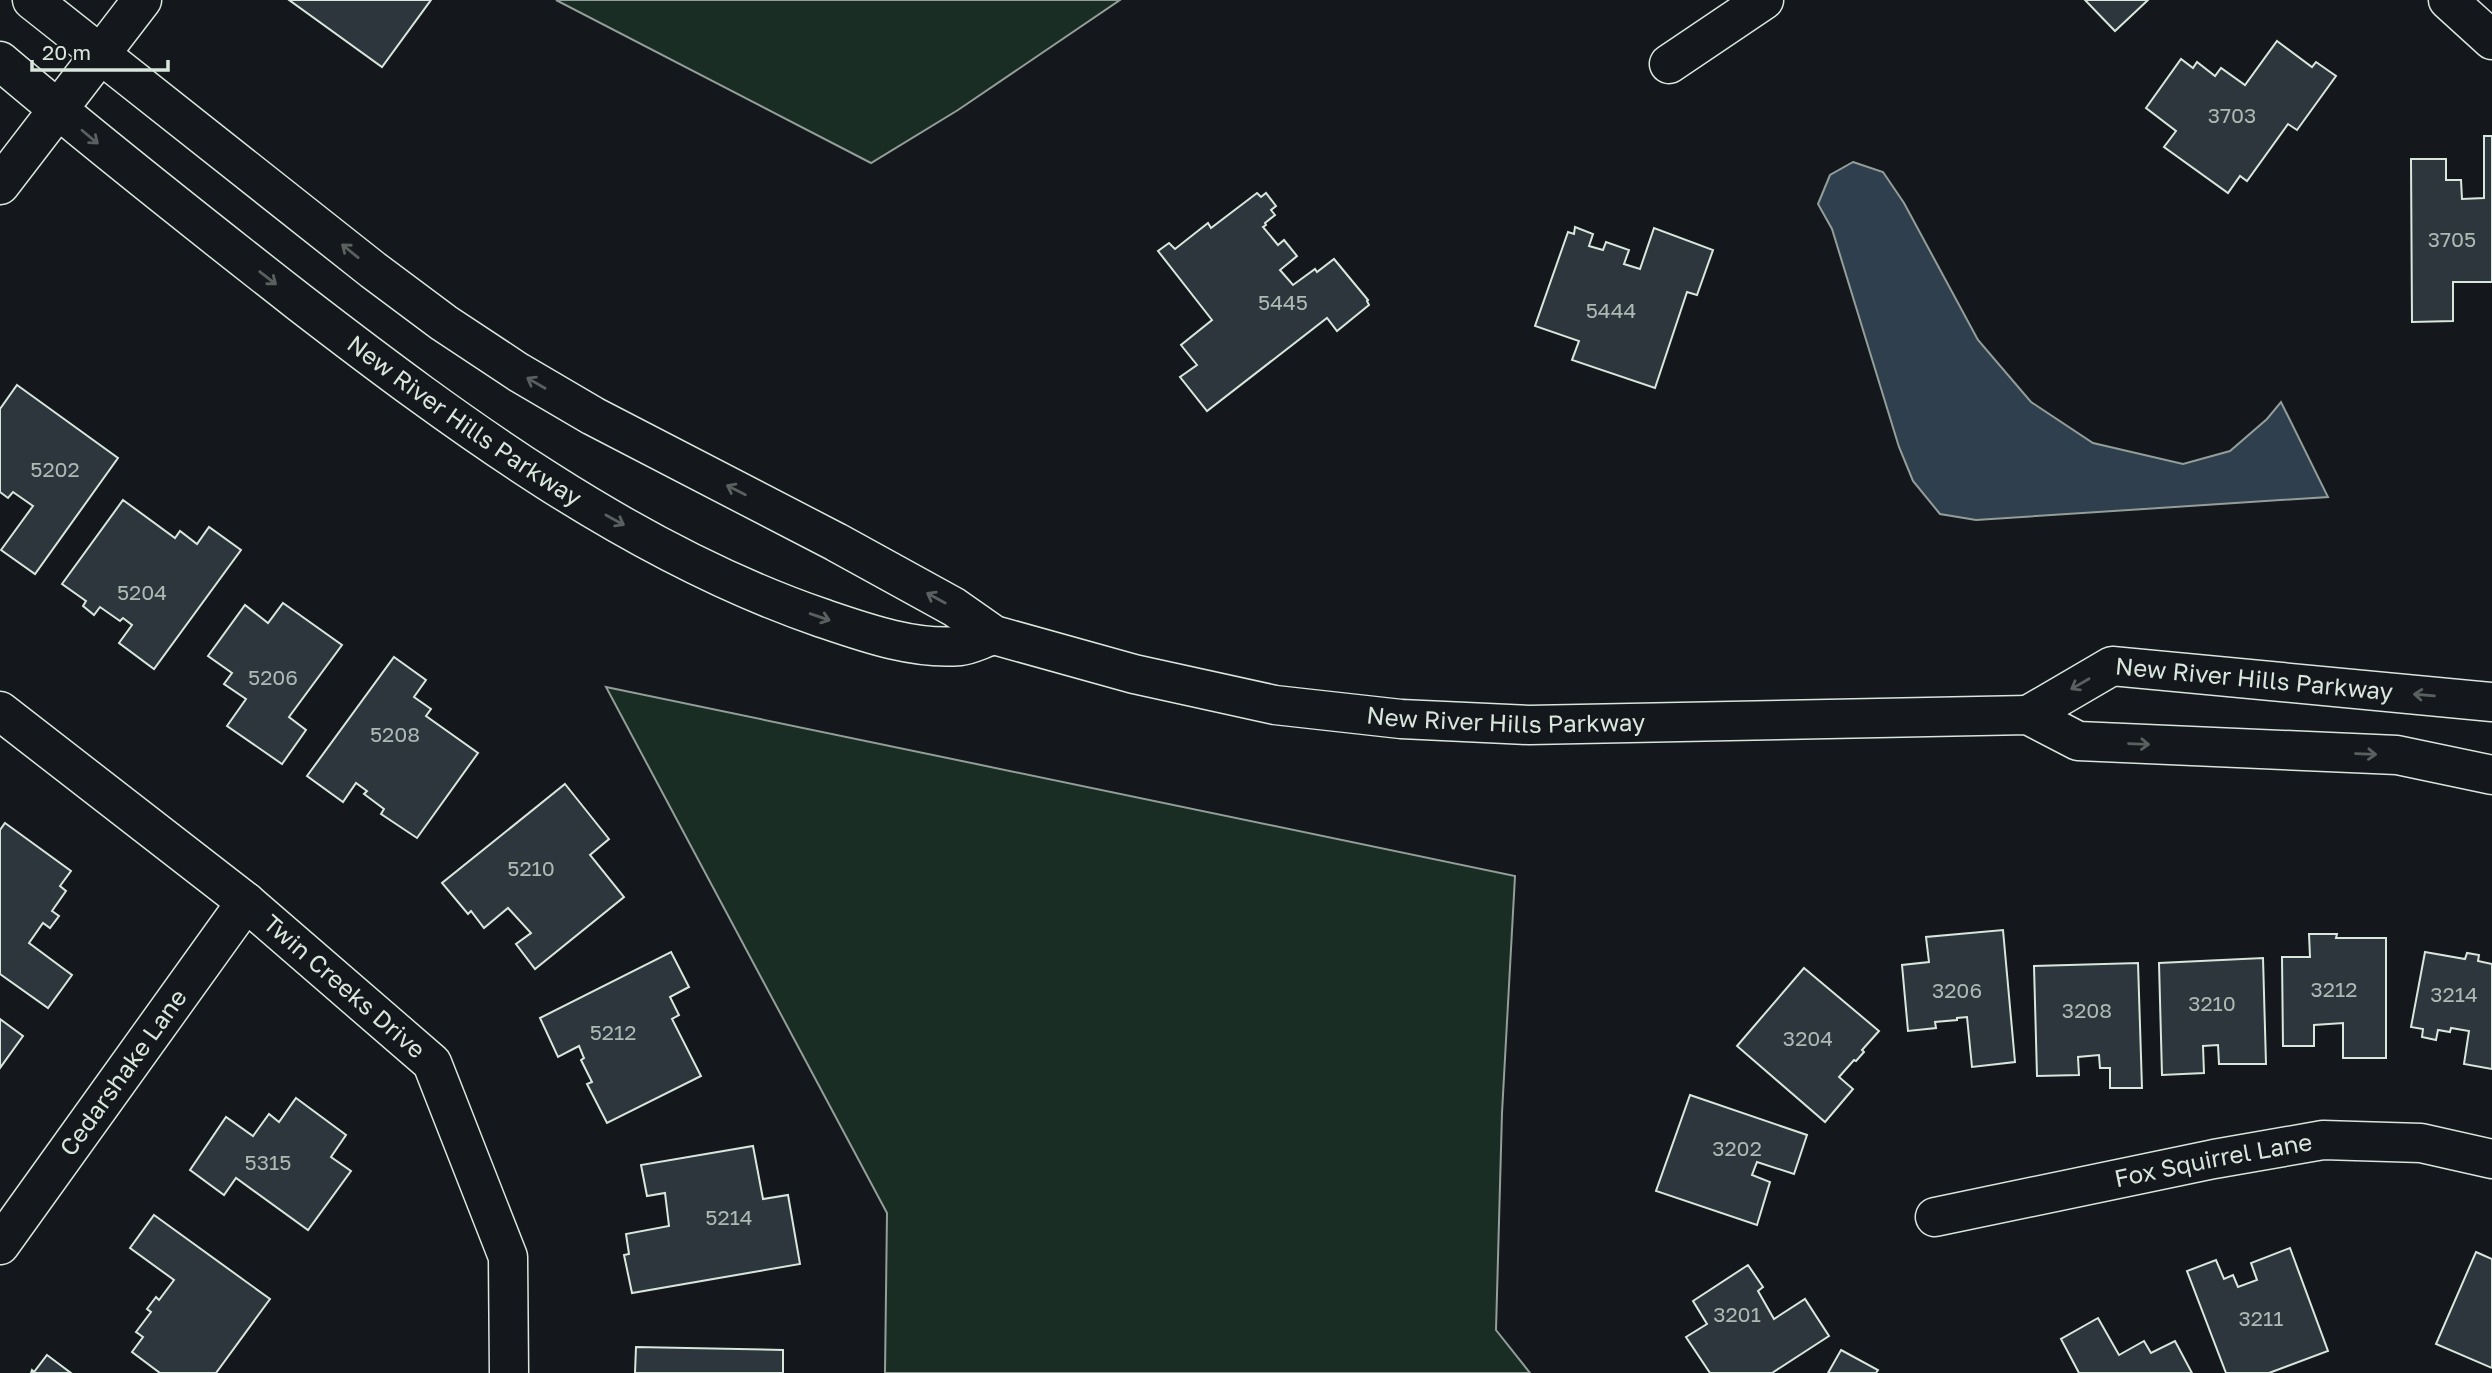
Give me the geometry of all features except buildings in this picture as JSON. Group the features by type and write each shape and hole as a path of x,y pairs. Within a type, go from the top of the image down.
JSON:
{"street":[{"name":"New River Hills Parkway","path":"32,0 373,270 444,323 518,372 593,416 954,607 994,635 1134,674 1275,705 1401,719 1529,725 2028,715 2078,741 2397,755 2492,775"},
{"path":"0,185 142,0"},
{"path":"1669,64 1764,0"},
{"path":"2448,0 2492,40"},
{"name":"New River Hills Parkway","path":"0,61 136,175 409,387 597,510 705,570 799,610 853,628 906,642 934,645 963,646 994,635"},
{"name":"New River Hills Parkway","path":"2028,715 2112,666 2492,702"},
{"name":"Twin Creeks Drive","path":"0,711 246,902 432,1063 508,1256 509,1373"},
{"name":"Cedarshake Lane","path":"0,1245 246,902"},
{"name":"Fox Squirrel Lane","path":"1935,1217 2214,1159 2323,1140 2421,1143 2492,1159"}],"green space":[{"path":"556,0 1120,0 958,110 871,163"},
{"path":"606,687 1515,876 1502,1113 1496,1330 1530,1373 885,1373 887,1213"}],"water":[{"path":"1853,162 1883,172 1904,203 1978,340 2031,402 2093,443 2183,464 2230,451 2267,419 2281,402 2328,497 1976,520 1940,514 1913,481 1899,447 1832,229 1818,204 1830,175"}]}
